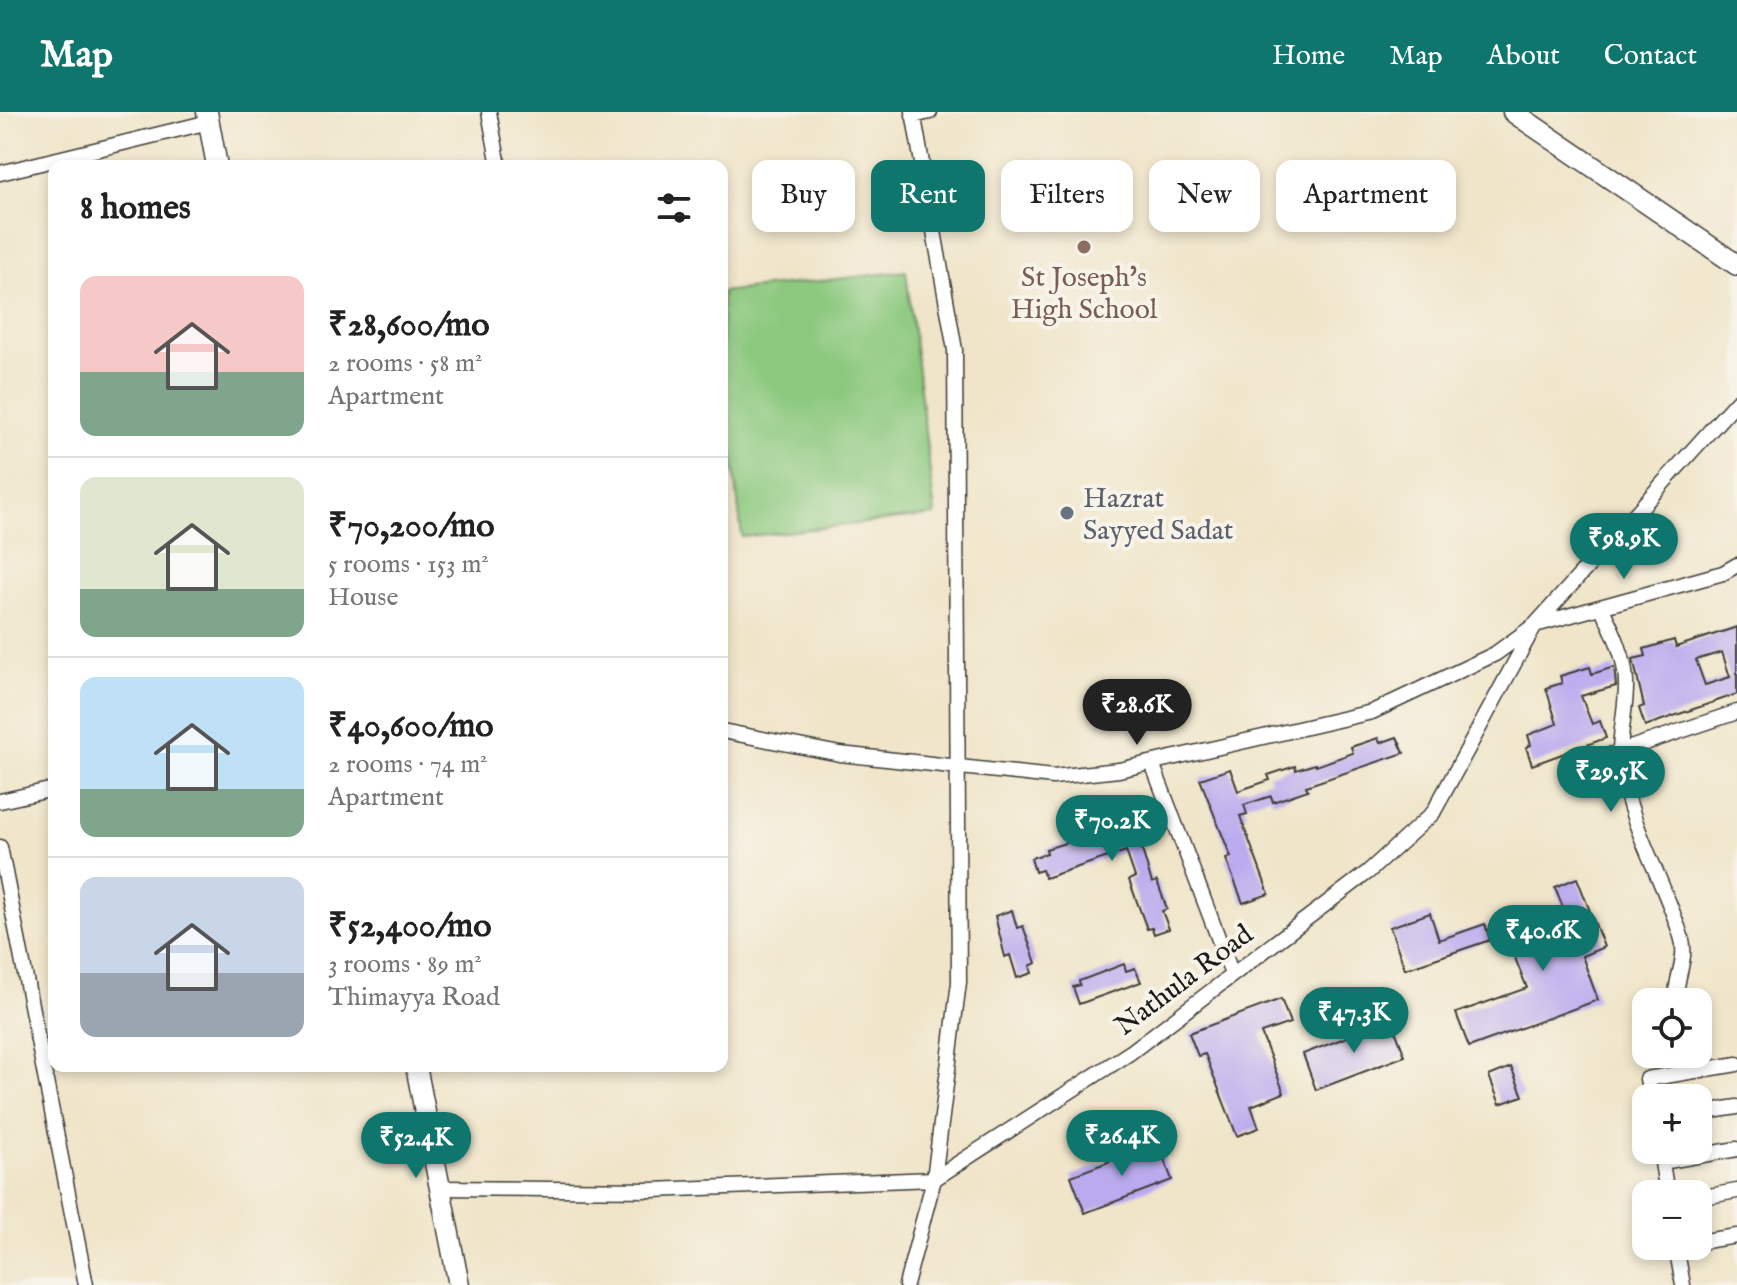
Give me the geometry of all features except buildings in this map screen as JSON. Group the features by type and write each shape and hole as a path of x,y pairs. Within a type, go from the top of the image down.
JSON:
{"street":[{"path":"489,112 498,160"},
{"path":"906,1285 934,1179 959,982 955,350 913,114 930,112"},
{"path":"1513,112 1737,265"},
{"path":"48,160 208,117 216,160"},
{"path":"0,173 48,160"},
{"name":"Nathula Road","path":"934,1179 1131,1052 1368,872 1433,813 1535,625 1737,401"},
{"path":"728,732 840,754 1053,777 1152,763 1372,712 1495,654 1535,625 1723,573 1737,565"},
{"path":"1601,607 1615,635 1626,680 1621,751 1628,806 1683,940 1683,969 1674,988"},
{"path":"1574,767 1737,712"},
{"path":"1152,763 1232,974"},
{"path":"0,801 48,790"},
{"path":"0,847 86,1285"},
{"path":"1648,1084 1647,1079 1737,1064"},
{"path":"1688,1068 1689,1072"},
{"path":"417,1072 459,1285"},
{"path":"1712,1111 1737,1107"},
{"path":"1712,1151 1737,1149"},
{"path":"440,1188 652,1190 934,1179"},
{"path":"1712,1195 1737,1191"},
{"path":"1712,1240 1737,1236"},
{"path":"1679,1260 1683,1285"}],"green space":[{"path":"906,271 935,515 742,537 728,418 728,291"}],"place":[{"name":"St Joseph's High School","path":"1084,247"},
{"name":"Hazrat Sayyed Sadat","path":"1067,513"}]}
